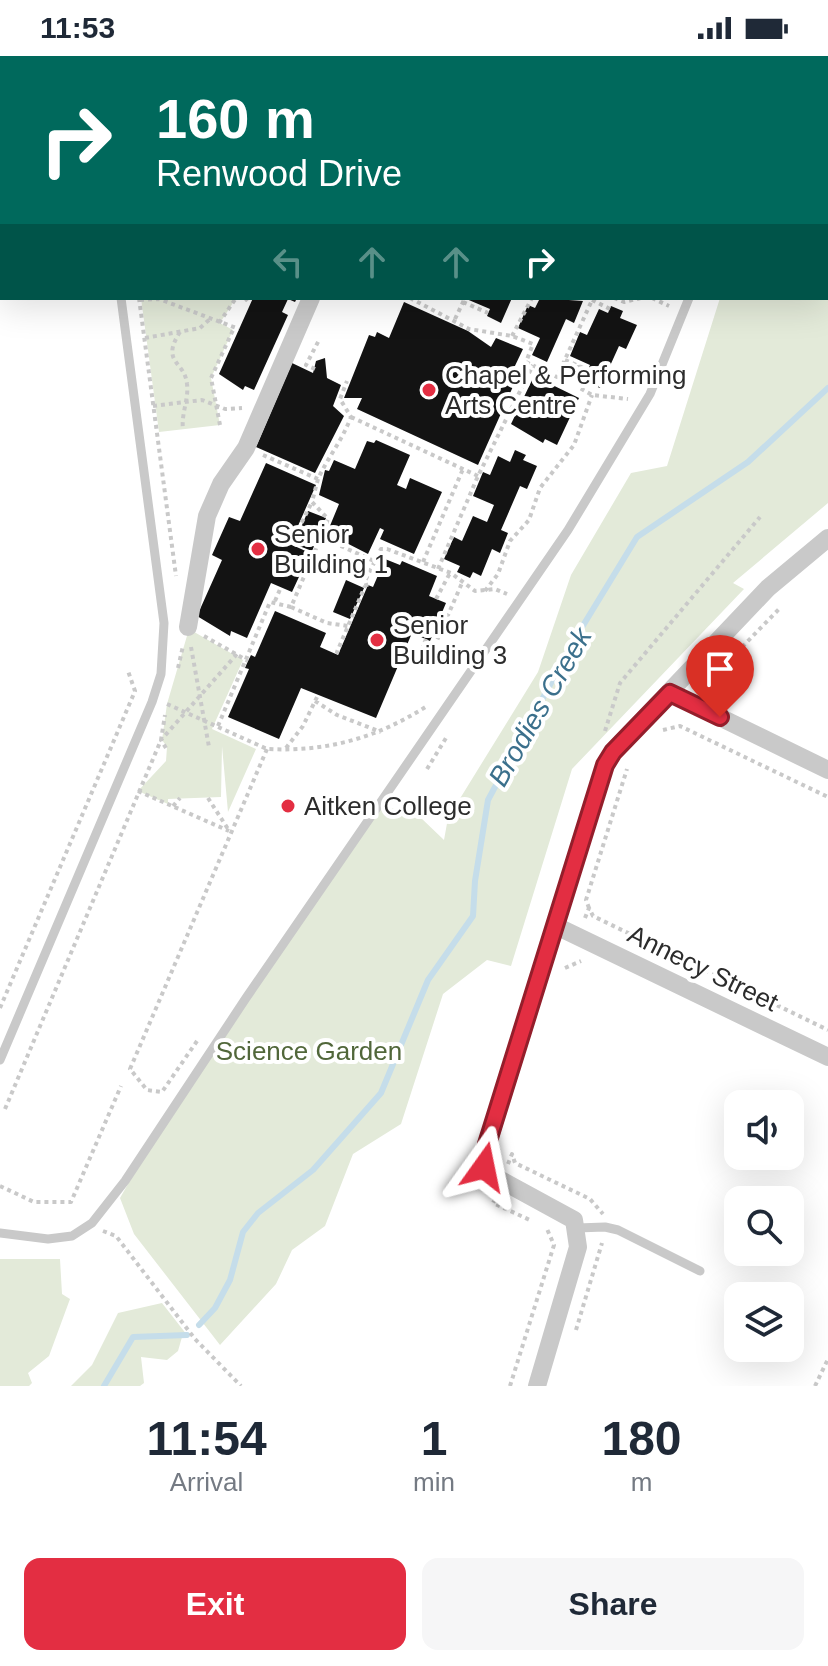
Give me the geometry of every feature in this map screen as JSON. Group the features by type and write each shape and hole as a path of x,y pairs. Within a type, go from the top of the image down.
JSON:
{"street":[{"path":"188,627 207,516 221,484 246,448 310,300"},
{"path":"537,1386 578,1247 577,1228 564,1213 488,1173 483,1159 609,757 768,588 828,538"},
{"path":"670,693 828,770"},
{"name":"Annecy Street","path":"556,926 828,1057"}],"lane":[{"path":"0,1060 161,674 164,623 121,300"},
{"path":"0,1233 48,1239 72,1236 92,1223 125,1181 240,1007 568,530 650,394 688,300"},
{"path":"577,1228 605,1227 700,1271"}],"path":[{"path":"139,300 176,583"},
{"path":"162,300 236,329 211,378 220,425"},
{"path":"219,323 235,300"},
{"path":"247,300 250,304"},
{"path":"414,300 469,329 512,336 533,344 526,362 557,377 593,300"},
{"path":"455,319 464,300 488,313"},
{"path":"512,336 531,300"},
{"path":"595,300 610,309"},
{"path":"656,300 669,306"},
{"path":"663,319 670,300"},
{"path":"144,339 200,328 210,319"},
{"path":"180,332 174,341 172,357 187,380 183,429"},
{"path":"315,369 306,365 319,340"},
{"path":"565,360 588,370"},
{"path":"438,569 478,476 533,365"},
{"path":"578,365 576,377 580,388 592,395 628,399"},
{"path":"347,381 340,399 351,417 478,476"},
{"path":"622,410 632,391"},
{"path":"485,591 498,574 510,541 529,520 540,488 574,445 592,395"},
{"path":"153,406 202,400 225,409 264,406"},
{"path":"291,544 312,502 328,457 339,447 351,417"},
{"path":"246,448 318,479"},
{"path":"423,563 463,469"},
{"path":"291,607 327,516 312,502"},
{"path":"609,757 605,732 620,683 760,517"},
{"path":"321,537 374,561"},
{"path":"339,653 381,549 451,573 462,583 507,594"},
{"path":"436,599 451,573"},
{"path":"431,654 462,583"},
{"path":"275,601 281,587"},
{"path":"218,726 270,602 275,601 327,623 348,626"},
{"path":"714,683 713,677 781,607"},
{"path":"188,627 246,660"},
{"path":"188,627 209,747"},
{"path":"426,639 421,651 459,664"},
{"path":"166,748 161,740 237,654"},
{"path":"0,1008 135,691 128,671"},
{"path":"284,750 295,739 317,698 351,722 381,732"},
{"path":"167,703 267,749 284,750 329,746 381,732 428,706"},
{"path":"655,738 664,729 680,726 828,797"},
{"path":"153,1094 130,1069 229,831 267,749"},
{"path":"589,908 586,900 627,768 637,758"},
{"path":"5,1109 138,791 229,831"},
{"path":"173,806 180,798"},
{"path":"208,798 229,831"},
{"path":"560,981 565,966 578,960 592,967"},
{"path":"0,1186 34,1202 71,1202 121,1086"},
{"path":"508,1146 515,1163 590,1199 603,1214 605,1227 572,1343"},
{"path":"510,1386 554,1245 548,1229 493,1203 512,1154"},
{"path":"99,1229 116,1236 195,1339 241,1386"},
{"path":"815,1386 828,1359"}],"green space":[{"path":"141,300 235,300 220,323 233,330 211,378 220,425 159,432"},
{"name":"Science Garden","path":"719,300 828,300 828,503 733,583 744,589 572,769 511,966 487,960 443,994 401,1124 353,1154 325,1226 292,1250 276,1284 220,1345 134,1234 120,1198 152,1142 381,805 420,817 444,840 448,818 538,672 571,575 631,473 667,466"},
{"path":"189,629 243,660 212,729 256,749 228,812 222,746 221,797 168,799 168,804 138,791 166,761 167,747 162,740 167,704"},
{"path":"0,1259 60,1259 62,1294 70,1299 49,1356 28,1373 32,1383 29,1386 0,1386"},
{"path":"162,1303 187,1335 182,1337 178,1351 167,1360 141,1357 144,1383 140,1386 71,1386 92,1365 118,1313"}],"building":[{"path":"252,300 288,300 282,312 288,315 254,390 245,386 243,390 219,374"},
{"path":"469,300 511,300 501,323 487,316 490,309"},
{"path":"539,300 583,301 574,323 566,319 547,362 532,355 540,338 518,328 528,305 535,308"},
{"name":"Chapel & Performing Arts Centre","path":"404,302 468,331 491,347 496,338 523,349 513,370 519,373 478,465 357,409 362,398 344,398 369,335 375,337 377,332 389,338"},
{"path":"611,306 623,311 620,318 637,325 626,349 619,346 600,388 583,381 590,365 570,356 580,332 587,335 599,309 608,313"},
{"path":"325,358 327,378 341,385 333,406 344,416 315,473 256,447 292,363 313,373 316,361"},
{"path":"534,376 579,398 557,445 545,439 543,443 511,424"},
{"path":"376,440 410,455 397,485 406,489 410,478 442,492 414,554 380,539 384,530 380,528 368,554 327,533 339,504 319,495 325,470 329,471 334,460 355,469 367,441 374,443"},
{"path":"515,450 526,455 523,460 537,466 527,489 520,486 501,530 508,533 500,553 492,549 481,576 473,572 470,578 457,572 460,566 444,559 454,537 462,541 473,516 487,522 494,505 473,496 483,472 490,475 498,456 510,462"},
{"name":"Senior Building 1","path":"266,463 316,485 290,544 310,553 292,592 271,583 247,638 231,631 230,636 197,616 222,560 212,555 229,517 240,521"},
{"path":"308,511 326,518 312,551 294,544"},
{"path":"385,559 400,565 402,561 437,576 429,596 446,603 430,641 412,633 376,718 301,688 279,739 228,717 249,669 245,668 248,661 251,655 255,657 275,611 326,633 320,647 338,655 368,585 373,587"},
{"path":"346,580 364,588 350,619 333,612"}],"waterway":[{"name":"Brodies Creek","path":"199,1325 215,1308 230,1280 243,1232 258,1213 313,1170 381,1093 428,980 473,916 475,881 488,800 573,642 637,537 748,462 828,388"},
{"path":"104,1386 133,1337 187,1335"}],"place":[{"name":"Chapel & Performing Arts Centre","path":"429,390"},
{"name":"Senior Building 1","path":"258,549"},
{"name":"Senior Building 3","path":"377,640"},
{"name":"Aitken College","path":"288,806"}],"route":[{"path":"484,1167 487,1144 609,757 670,693 720,717"}]}
